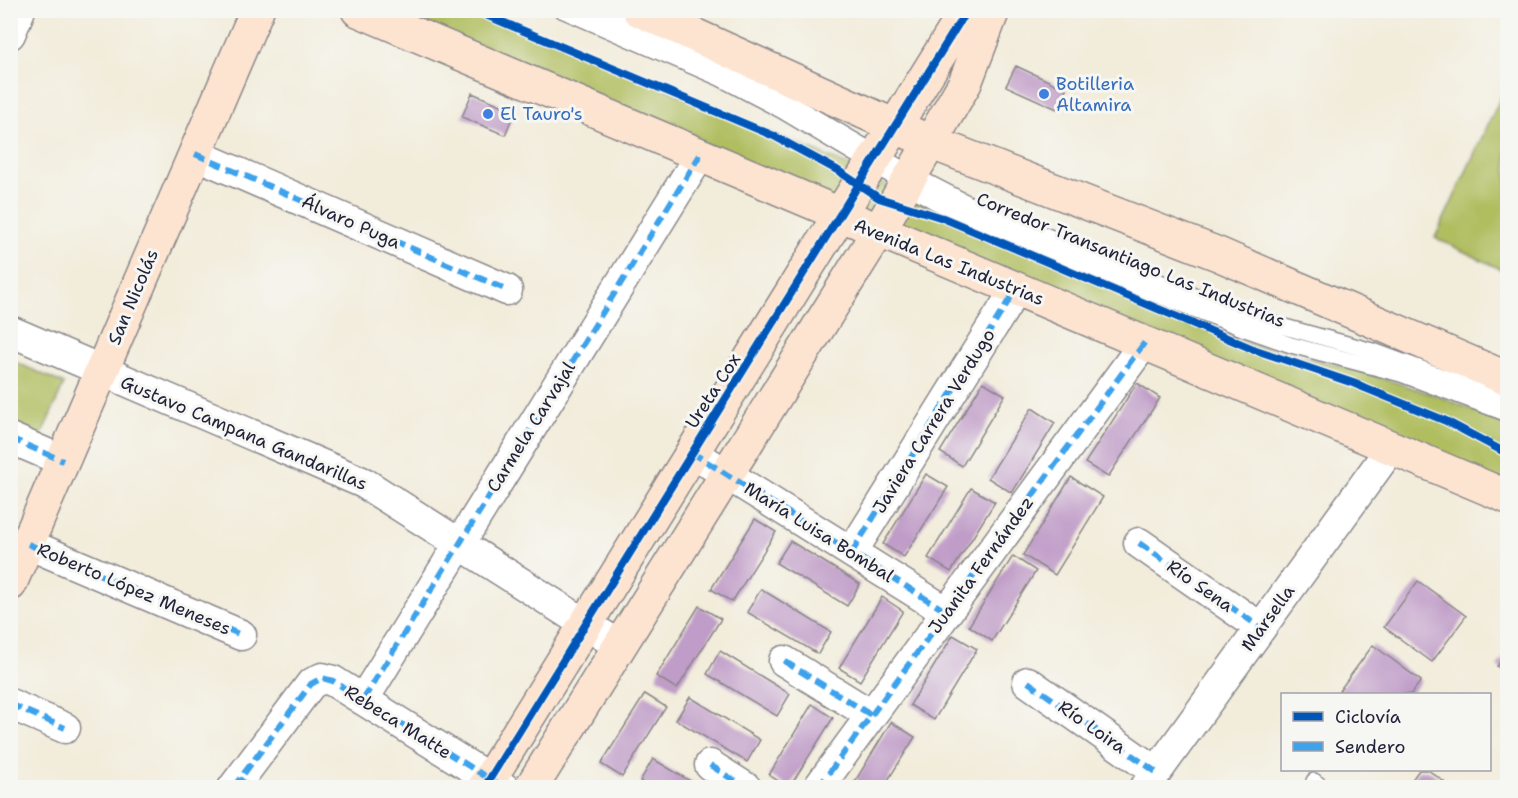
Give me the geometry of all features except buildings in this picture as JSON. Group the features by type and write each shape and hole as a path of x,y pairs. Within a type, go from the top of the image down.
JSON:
{"street":[{"path":"10,34 20,10"},
{"name":"San Nicolás","path":"10,584 257,10"},
{"name":"Avenida Las Industrias","path":"358,10 841,217 1145,342 1508,497"},
{"path":"639,10 930,142 1229,259 1508,379"},
{"name":"Ureta Cox","path":"492,784 585,624 691,452 841,217 967,10"},
{"path":"531,788 878,232 964,83 993,10"},
{"name":"Álvaro Puga","path":"195,154 507,290"},
{"name":"Carmela Carvajal","path":"363,700 700,155"},
{"name":"Javiera Carrera Verdugo","path":"852,552 1016,289"},
{"name":"Gustavo Campana Gandarillas","path":"10,331 364,483 620,646"},
{"name":"Juanita Fernández","path":"818,788 1145,342"},
{"path":"10,438 63,461"},
{"name":"Marsella","path":"1151,780 1390,448"},
{"name":"María Luisa Bombal","path":"691,452 947,612"},
{"name":"Río Sena","path":"1139,543 1261,628"},
{"name":"Roberto López Meneses","path":"28,544 241,634"},
{"path":"784,661 872,715"},
{"name":"Rebeca Matte","path":"241,785 311,684 322,678 333,681 492,784"},
{"name":"Río Loira","path":"1028,682 1151,780"},
{"path":"10,704 65,728"},
{"path":"710,765 746,788"}],"lane":[{"name":"Corredor Transantiago Las Industrias","path":"562,10 730,83 908,179 975,220 1048,252 1245,329 1413,378 1508,414"},
{"name":"Corredor Transantiago Las Industrias","path":"593,10 749,79 874,160"},
{"name":"Corredor Transantiago Las Industrias","path":"908,179 1241,315 1376,352 1508,401"}],"green space":[{"path":"389,11 487,11 848,165 984,237 1151,300 1253,345 1351,368 1444,398 1507,425 1507,486"},
{"path":"1507,84 1507,272 1435,238"},
{"path":"11,360 64,384 32,457 11,448"}],"marked path":[{"path":"195,154 507,290"},
{"path":"363,700 700,155"},
{"path":"852,552 1016,289"},
{"path":"818,788 1145,342"},
{"path":"10,438 63,461"},
{"path":"691,452 947,612"},
{"path":"1139,543 1261,628"},
{"path":"28,544 241,635"},
{"path":"784,661 871,715"},
{"path":"233,788 311,684 322,678 333,681 504,788"},
{"path":"1028,682 1156,772"},
{"path":"10,704 65,728"},
{"path":"710,765 746,788"},
{"path":"239,779 251,788"}],"cycle path":[{"path":"474,10 774,136 837,170 879,198 943,218 1253,349 1353,383 1446,421 1508,454"},
{"path":"484,788 967,10"}],"place":[{"name":"Botilleria Altamira","path":"1044,94"},
{"name":"El Tauro's","path":"488,114"}]}
